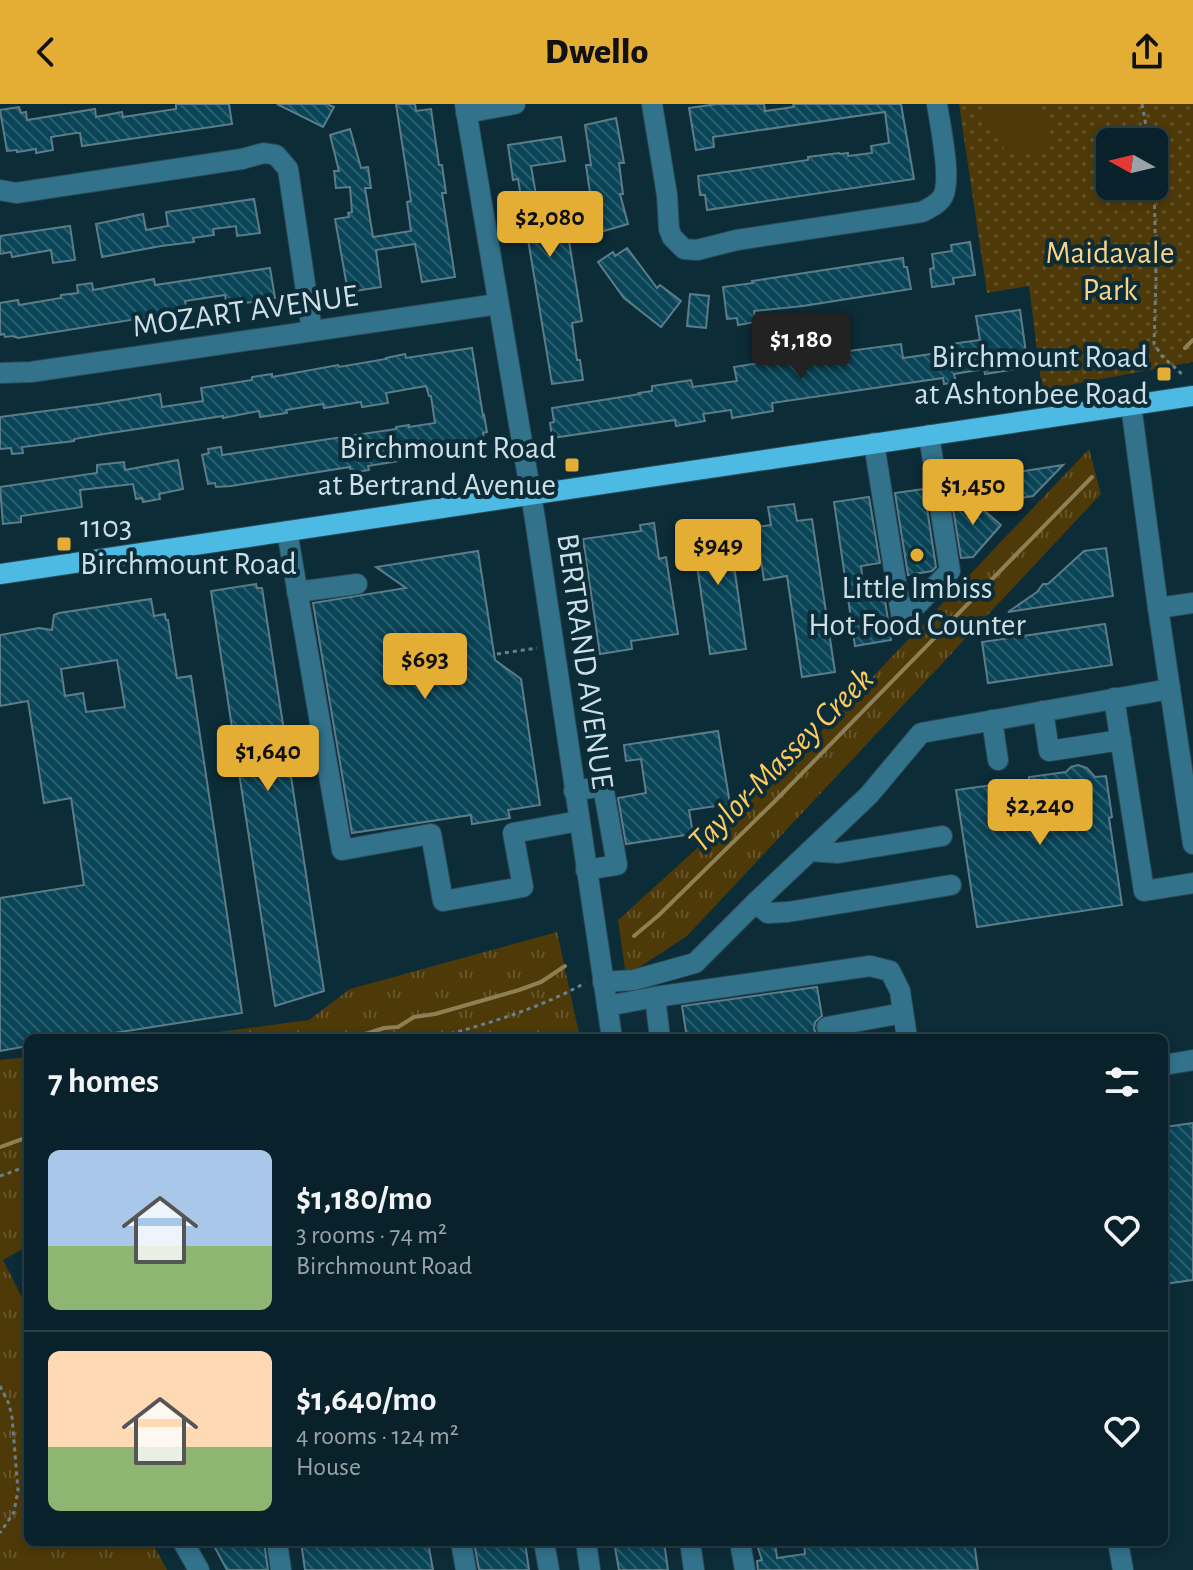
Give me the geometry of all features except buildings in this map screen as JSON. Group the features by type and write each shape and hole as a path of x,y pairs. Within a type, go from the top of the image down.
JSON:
{"main road":[{"path":"0,574 1193,396"}],"street":[{"path":"466,109 515,104"},
{"path":"652,104 667,195 669,229 684,249 697,250 737,240 922,212 937,203 946,184 937,104"},
{"name":"BERTRAND AVENUE","path":"466,109 531,495 611,1034"},
{"path":"0,190 16,193 242,159 264,153 276,155 288,169 312,331"},
{"name":"MOZART AVENUE","path":"0,373 31,372 498,304"},
{"path":"1131,405 1193,844"},
{"path":"874,443 902,620 950,571 929,435"},
{"path":"287,531 342,850 431,834 443,901 523,887 513,833 579,821"},
{"path":"297,592 357,584"},
{"path":"1158,608 1193,603"},
{"path":"603,982 634,980 695,963 869,795 921,733 1170,689"},
{"path":"1114,698 1144,891 1193,883"},
{"path":"1043,711 1049,751 1121,740"},
{"path":"992,720 998,760"},
{"path":"574,791 603,786 617,865 586,870"},
{"path":"810,851 838,853 942,836"},
{"path":"755,903 768,913 788,912 951,885"},
{"path":"607,1006 870,966 890,971 900,991 906,1034"},
{"path":"655,997 660,1034"},
{"path":"827,1027 903,1013"},
{"path":"1168,1064 1193,1060"},
{"path":"185,1546 199,1570"},
{"path":"278,1546 281,1570"},
{"path":"462,1546 466,1570"},
{"path":"545,1546 549,1570"},
{"path":"587,1546 590,1570"},
{"path":"691,1546 694,1570"},
{"path":"741,1546 745,1570"},
{"path":"1119,1546 1123,1570"}],"path":[{"path":"1142,104 1146,128"},
{"path":"1154,200 1154,344 1184,376"},
{"path":"497,654 553,645"},
{"path":"448,1034 527,1010 586,983 603,982"},
{"path":"0,1176 24,1167"},
{"path":"0,1386 12,1417 18,1490 14,1512 0,1533"}],"green space":[{"name":"Maidavale Park","path":"959,104 1193,104 1193,362 1042,390 1029,286 987,293"},
{"path":"992,104 1031,104 1041,108 1050,124 1050,134 1045,143 1037,150 1009,153 1004,149 996,126 984,127 981,115 991,112"},
{"path":"1089,449 1101,494 687,936 626,976 618,920 790,764"},
{"path":"557,932 579,1034 203,1034 309,1020 350,989"},
{"path":"24,1057 24,1248 3,1260 24,1301 24,1546 154,1546 167,1570 0,1570 0,1060"}],"waterway":[{"name":"Taylor-Massey Creek","path":"1185,348 1193,340"},
{"name":"Taylor-Massey Creek","path":"634,936 775,801 1092,477"},
{"name":"Taylor-Massey Creek","path":"365,1034 398,1027 414,1017 519,990 541,982 565,966"},
{"name":"Taylor-Massey Creek","path":"0,1147 24,1138"}],"place":[{"name":"Birchmount Road at Ashtonbee Road","path":"1164,374"},
{"name":"Birchmount Road at Bertrand Avenue","path":"572,465"},
{"name":"1103 Birchmount Road","path":"64,544"},
{"name":"Little Imbiss Hot Food Counter","path":"917,555"}]}
